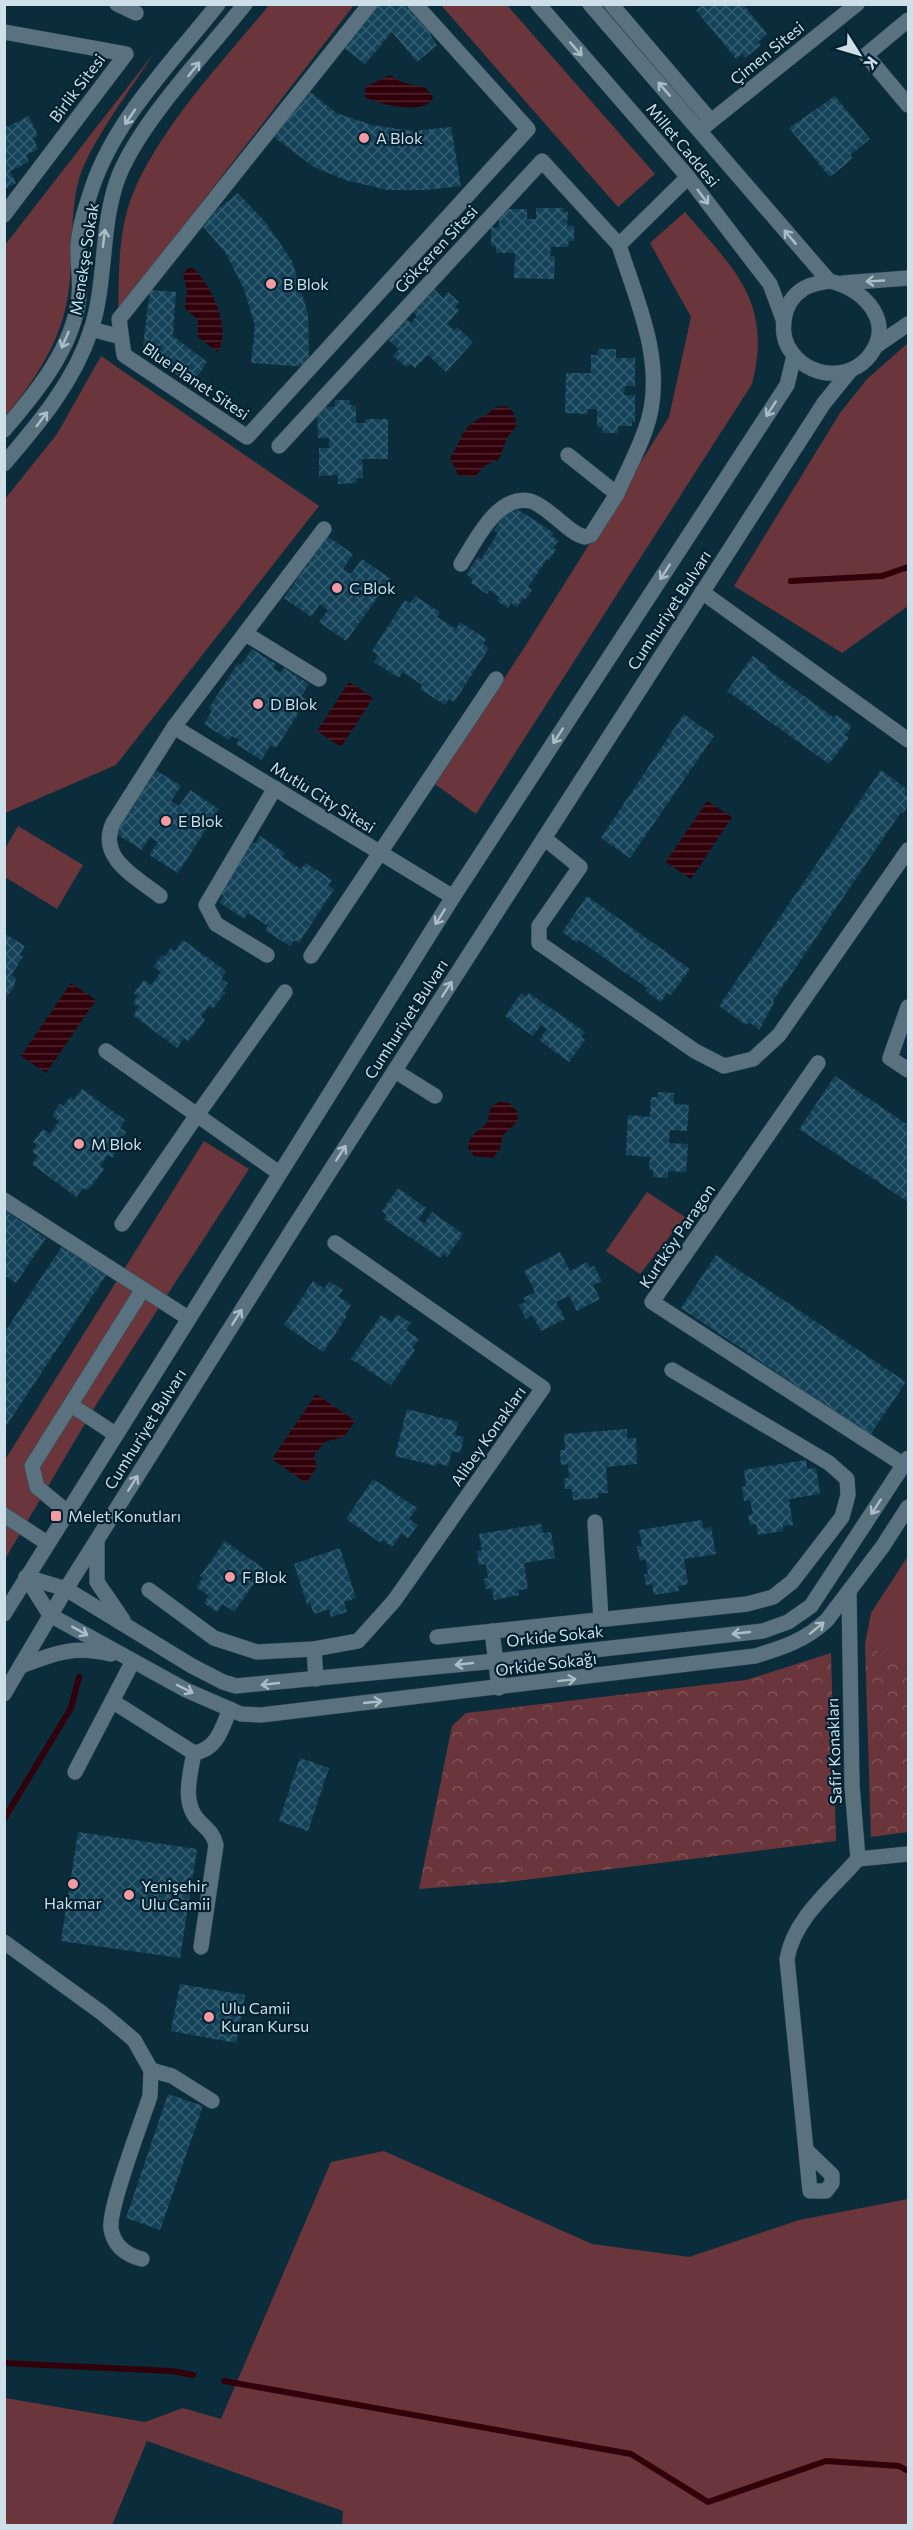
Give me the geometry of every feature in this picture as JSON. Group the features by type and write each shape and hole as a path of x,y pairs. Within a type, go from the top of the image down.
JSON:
{"street":[{"path":"117,4 136,13"},
{"name":"Menekşe Sokak","path":"4,430 35,395 58,356 75,318 79,297 78,245 92,187 104,159 131,115 218,4"},
{"name":"Menekşe Sokak","path":"4,464 56,399 77,363 91,329 108,212 119,176 137,142 245,4"},
{"name":"Blue Planet Sitesi","path":"370,4 119,319 124,355 247,437 528,129 415,4"},
{"name":"Millet Caddesi","path":"538,4 688,177 770,284 783,319"},
{"name":"Millet Caddesi","path":"591,4 705,126 836,282"},
{"path":"611,4 705,126"},
{"name":"Çimen Sitesi","path":"705,126 857,4"},
{"path":"909,20 867,56 909,105"},
{"name":"Birlik Sitesi","path":"4,32 126,54 4,215"},
{"name":"Gökçeren Sitesi","path":"279,446 542,160 619,245 652,349 653,381 650,414 617,494 591,535 580,536 538,504 522,500 509,504 484,528 461,564"},
{"path":"619,245 688,177"},
{"path":"850,371 838,374 824,372 809,367 794,356 787,345 783,319 794,297 803,288 836,282 909,278"},
{"path":"836,282 866,299 875,311 880,327 876,346"},
{"name":"Cumhuriyet Bulvarı","path":"4,1694 97,1540 824,403 850,371 862,366 876,346 909,324"},
{"path":"91,329 122,337"},
{"name":"Cumhuriyet Bulvarı","path":"4,1614 66,1511 453,897 787,385 794,356"},
{"path":"568,455 617,494"},
{"path":"159,896 116,860 108,840 113,823 174,727 324,529"},
{"path":"702,592 909,740"},
{"path":"246,633 319,679"},
{"path":"311,956 496,679"},
{"name":"Mutlu City Sitesi","path":"174,727 453,897"},
{"path":"267,955 216,924 206,905 275,788"},
{"path":"544,838 580,867 539,926 538,943 695,1051 724,1066 753,1059 779,1035 909,850"},
{"path":"122,1224 285,992"},
{"path":"909,1007 890,1058 909,1070"},
{"path":"106,1051 279,1173"},
{"name":"Kurtköy Paragon","path":"818,1063 652,1302 906,1462"},
{"path":"395,1071 435,1096"},
{"path":"4,1200 188,1318"},
{"name":"Alibey Konakları","path":"149,1590 214,1638 257,1652 314,1649 358,1641 394,1601 543,1388 335,1243"},
{"path":"66,1511 37,1487 33,1466 143,1288"},
{"path":"437,1637 747,1604 773,1597 792,1582 842,1517 846,1507 847,1479 829,1464 672,1370"},
{"path":"71,1405 115,1434"},
{"name":"Orkide Sokak","path":"26,1577 66,1589 133,1631 223,1682 236,1686 496,1661 763,1631 788,1622 812,1606 906,1462"},
{"name":"Orkide Sokağı","path":"133,1661 186,1690 241,1714 261,1715 755,1656 790,1645 816,1631 849,1591 909,1507"},
{"path":"4,1515 46,1543"},
{"path":"595,1522 601,1619"},
{"path":"97,1540 97,1582 115,1612 133,1631"},
{"path":"26,1577 50,1615 133,1661"},
{"name":"Safir Konakları","path":"849,1591 852,1785 858,1859"},
{"path":"492,1631 499,1688"},
{"path":"21,1666 71,1649 88,1649 133,1661"},
{"path":"314,1649 316,1679"},
{"path":"75,1772 133,1661"},
{"path":"112,1701 194,1753 202,1752 214,1743 230,1709"},
{"path":"194,1753 187,1785 190,1807 200,1822 210,1830 216,1845 201,1947"},
{"path":"806,2150 787,1959 789,1948 799,1926 858,1859 909,1854"},
{"path":"4,1942 124,2031 142,2052 151,2070 150,2096 111,2222 118,2245 124,2252 142,2259"},
{"path":"151,2070 172,2076 212,2101"}],"green space":[{"path":"269,5 354,5 118,311 122,236 127,211 137,184 151,157 188,103"},
{"path":"441,5 507,5 655,174 618,207"},
{"path":"154,53 112,115 84,165 76,195 69,290 62,322 42,365 5,417 5,245"},
{"path":"685,212 733,270 745,289 753,309 757,331 757,355 752,384 476,814 435,784 526,645 669,417 691,317 650,243"},
{"path":"908,343 908,606 842,653 734,586 840,413 867,379"},
{"path":"101,356 319,506 116,765 5,813 5,499 57,434"},
{"path":"18,826 83,865 57,909 5,877 5,849"},
{"path":"204,1141 249,1169 99,1400 5,1559 5,1460"},
{"path":"647,1192 685,1217 640,1274 606,1251"},
{"path":"908,1556 908,1671 865,1644 871,1613"},
{"path":"865,1644 908,1671 908,1832 871,1837"},
{"path":"831,1653 836,1841 507,1882 419,1889 452,1726 466,1713 746,1680"},
{"path":"384,2151 592,2244 689,2257 799,2220 908,2199 908,2525 342,2525 343,2511 147,2441 112,2525 5,2525 5,2398 145,2422 183,2408 221,2419 331,2162"}],"shaded area":[{"path":"390,75 401,82 426,88 433,97 429,103 422,106 402,107 391,106 365,97 365,87"},
{"path":"188,268 193,268 200,275 218,307 223,331 218,352 198,337 198,320 185,308 187,289 183,275"},
{"path":"506,406 513,412 517,425 507,438 499,459 484,466 475,477 458,475 450,458 464,431 470,424 488,414 495,407"},
{"path":"349,682 373,698 341,747 317,731"},
{"path":"707,801 732,817 691,879 666,862"},
{"path":"71,983 96,1000 46,1073 21,1056"},
{"path":"499,1102 509,1103 518,1112 517,1122 503,1135 500,1149 493,1158 474,1156 468,1148 470,1139 487,1123 491,1107"},
{"path":"316,1394 355,1421 344,1437 324,1442 314,1455 317,1467 306,1483 272,1459"}],"building":[{"path":"375,4 412,4 434,29 430,34 437,45 417,62 392,32 365,64 343,47"},
{"path":"704,4 743,4 767,34 758,42 761,45 745,58 742,54 736,59 696,10"},
{"name":"A Blok","path":"307,89 336,113 372,125 413,131 451,127 461,186 425,190 388,190 345,180 314,167 271,135"},
{"path":"835,96 870,139 850,155 853,158 830,177 789,128"},
{"path":"29,116 38,136 33,138 38,149 26,155 29,162 10,171 16,183 4,189 4,122 7,127"},
{"name":"B Blok","path":"238,193 266,223 292,261 308,314 309,367 251,363 255,326 244,289 225,252 200,223"},
{"path":"536,208 564,208 563,212 568,212 567,226 574,226 574,241 569,241 568,247 551,247 550,256 555,256 554,279 514,278 515,253 496,253 496,247 491,245 491,227 499,228 499,209 527,209 527,219 536,219"},
{"path":"433,288 443,298 448,292 459,302 455,307 459,310 447,324 454,330 457,327 473,342 446,372 428,355 415,368 411,364 406,367 393,356 399,349 385,337 403,316 411,323 417,316 410,309"},
{"path":"150,290 176,292 173,336 207,362 192,385 148,355 143,346"},
{"path":"599,349 616,349 616,358 635,358 635,386 625,386 624,395 635,395 635,422 632,421 632,426 618,426 618,433 602,433 603,427 597,427 597,409 587,409 588,414 565,413 566,373 591,373 591,355 597,355"},
{"path":"335,400 350,400 350,405 356,406 356,423 365,423 365,419 388,419 388,459 362,459 363,478 357,478 356,483 338,484 338,475 319,476 319,448 329,448 329,438 318,438 317,411 321,412 321,407 335,407"},
{"path":"508,509 514,512 517,509 554,533 552,536 559,541 553,548 556,550 528,587 532,590 525,600 523,598 517,607 511,603 508,608 497,601 499,597 489,590 487,594 471,583 473,579 466,574 478,557 481,559 498,533 494,530"},
{"name":"C Blok","path":"327,536 353,554 343,569 351,574 362,559 391,579 346,641 319,622 328,610 320,604 311,617 284,598"},
{"path":"415,596 440,612 437,617 456,629 460,622 486,639 483,644 489,648 454,702 449,699 445,705 420,689 422,685 403,672 399,678 374,662 378,655 372,651 405,600 410,603"},
{"name":"D Blok","path":"252,649 276,664 273,668 280,673 284,668 309,684 301,696 307,700 276,748 271,745 261,760 236,744 239,740 232,736 229,740 204,724 212,711 209,708 238,663 241,665"},
{"path":"753,656 768,667 767,669 834,718 836,715 852,726 845,735 849,738 829,764 727,691"},
{"path":"684,714 714,736 630,858 601,838"},
{"name":"E Blok","path":"154,769 181,786 171,801 179,806 190,790 219,809 178,873 149,855 158,842 150,837 142,850 113,832"},
{"path":"881,770 908,790 905,794 908,796 908,806 903,813 901,812 773,1001 759,1030 749,1022 746,1025 719,1006"},
{"path":"260,836 285,853 282,857 301,869 306,863 332,880 328,885 334,889 299,943 294,940 290,946 265,930 268,926 248,913 244,919 219,902 224,896 217,891 251,840 255,844"},
{"path":"587,896 690,969 671,995 667,993 661,1002 645,991 647,988 579,940 577,943 562,932"},
{"path":"4,933 25,946 19,955 23,957 11,975 16,978 13,989 4,999"},
{"path":"183,940 226,971 221,979 228,983 222,991 225,993 213,1009 209,1006 201,1017 205,1020 194,1035 188,1041 184,1038 177,1048 133,1015 139,1007 133,1003 138,996 134,993 144,980 151,985 161,972 153,967 162,955 164,957 171,948 175,951"},
{"path":"521,993 526,997 529,993 585,1032 581,1037 585,1040 569,1062 539,1040 547,1029 541,1025 533,1036 505,1016"},
{"path":"835,1076 908,1125 908,1202 799,1129"},
{"name":"M Blok","path":"82,1089 125,1120 120,1128 126,1132 121,1140 123,1142 112,1158 108,1155 100,1166 104,1169 93,1184 87,1190 83,1188 76,1197 32,1164 38,1156 32,1152 37,1145 33,1142 43,1129 50,1134 59,1121 52,1116 60,1104 63,1106 70,1097 74,1099"},
{"path":"658,1092 674,1093 674,1104 689,1105 687,1131 670,1130 669,1143 688,1144 686,1172 668,1171 668,1178 653,1177 653,1170 649,1170 650,1157 626,1155 628,1115 650,1117 651,1097 658,1097"},
{"path":"398,1188 426,1208 419,1219 424,1224 432,1212 463,1234 447,1257 443,1254 440,1258 384,1219 387,1215 382,1211"},
{"path":"4,1210 46,1238 16,1283 4,1275"},
{"path":"63,1245 107,1274 4,1429 4,1333"},
{"path":"560,1252 570,1271 587,1262 590,1268 594,1266 602,1281 593,1285 600,1299 577,1311 569,1296 556,1302 565,1319 541,1331 532,1315 526,1319 519,1305 526,1302 523,1298 535,1292 524,1271"},
{"path":"716,1255 906,1382 870,1435 681,1308"},
{"path":"313,1281 324,1289 329,1281 343,1290 338,1296 351,1305 345,1315 347,1316 323,1352 284,1325"},
{"path":"397,1314 411,1323 406,1330 419,1339 412,1348 415,1350 391,1385 351,1359 381,1315 392,1322"},
{"path":"407,1409 458,1422 455,1435 464,1437 460,1453 452,1451 448,1466 437,1463 436,1466 395,1456"},
{"path":"627,1429 627,1438 636,1438 637,1464 606,1467 608,1493 598,1493 598,1498 573,1500 572,1489 565,1489 564,1478 569,1478 568,1464 561,1465 560,1450 565,1450 564,1434"},
{"path":"806,1460 807,1469 816,1468 820,1494 789,1499 793,1525 783,1526 783,1531 758,1535 756,1524 750,1525 748,1515 753,1514 750,1500 744,1501 742,1487 746,1486 744,1470"},
{"path":"373,1479 417,1508 409,1519 418,1525 408,1538 401,1534 392,1547 383,1540 381,1543 346,1519"},
{"path":"702,1520 703,1529 711,1527 716,1554 684,1559 688,1584 678,1586 679,1591 654,1595 652,1584 646,1585 644,1574 648,1574 646,1559 640,1561 637,1546 642,1546 639,1530"},
{"path":"541,1524 543,1533 551,1532 555,1558 524,1563 528,1589 518,1590 519,1595 494,1600 492,1588 486,1589 484,1579 488,1578 486,1564 479,1565 477,1551 482,1550 479,1534"},
{"name":"F Blok","path":"225,1541 264,1569 234,1612 223,1604 217,1612 204,1603 209,1596 196,1587 203,1578 200,1576"},
{"path":"340,1548 356,1598 344,1602 347,1612 331,1617 329,1609 314,1614 310,1603 307,1604 294,1564"},
{"path":"300,1758 329,1768 308,1831 279,1821"},
{"name":"Yenişehir Ulu Camii","path":"78,1832 197,1849 180,1958 61,1941"},
{"path":"180,1984 245,1995 236,2043 171,2031"},
{"path":"168,2094 203,2106 160,2230 126,2218"}],"waterway":[{"path":"791,581 882,576 908,567"},
{"path":"4,1819 71,1708 79,1677"},
{"path":"4,2363 172,2371 193,2375"},
{"path":"224,2381 631,2454 708,2502 826,2461 899,2466 908,2471"}],"place":[{"name":"A Blok","path":"364,138"},
{"name":"B Blok","path":"271,284"},
{"name":"C Blok","path":"337,588"},
{"name":"D Blok","path":"258,704"},
{"name":"E Blok","path":"166,821"},
{"name":"M Blok","path":"79,1144"},
{"name":"Melet Konutları","path":"56,1516"},
{"name":"F Blok","path":"230,1577"},
{"name":"Hakmar","path":"73,1884"},
{"name":"Yenişehir Ulu Camii","path":"129,1895"},
{"name":"Ulu Camii Kuran Kursu","path":"209,2017"}]}
